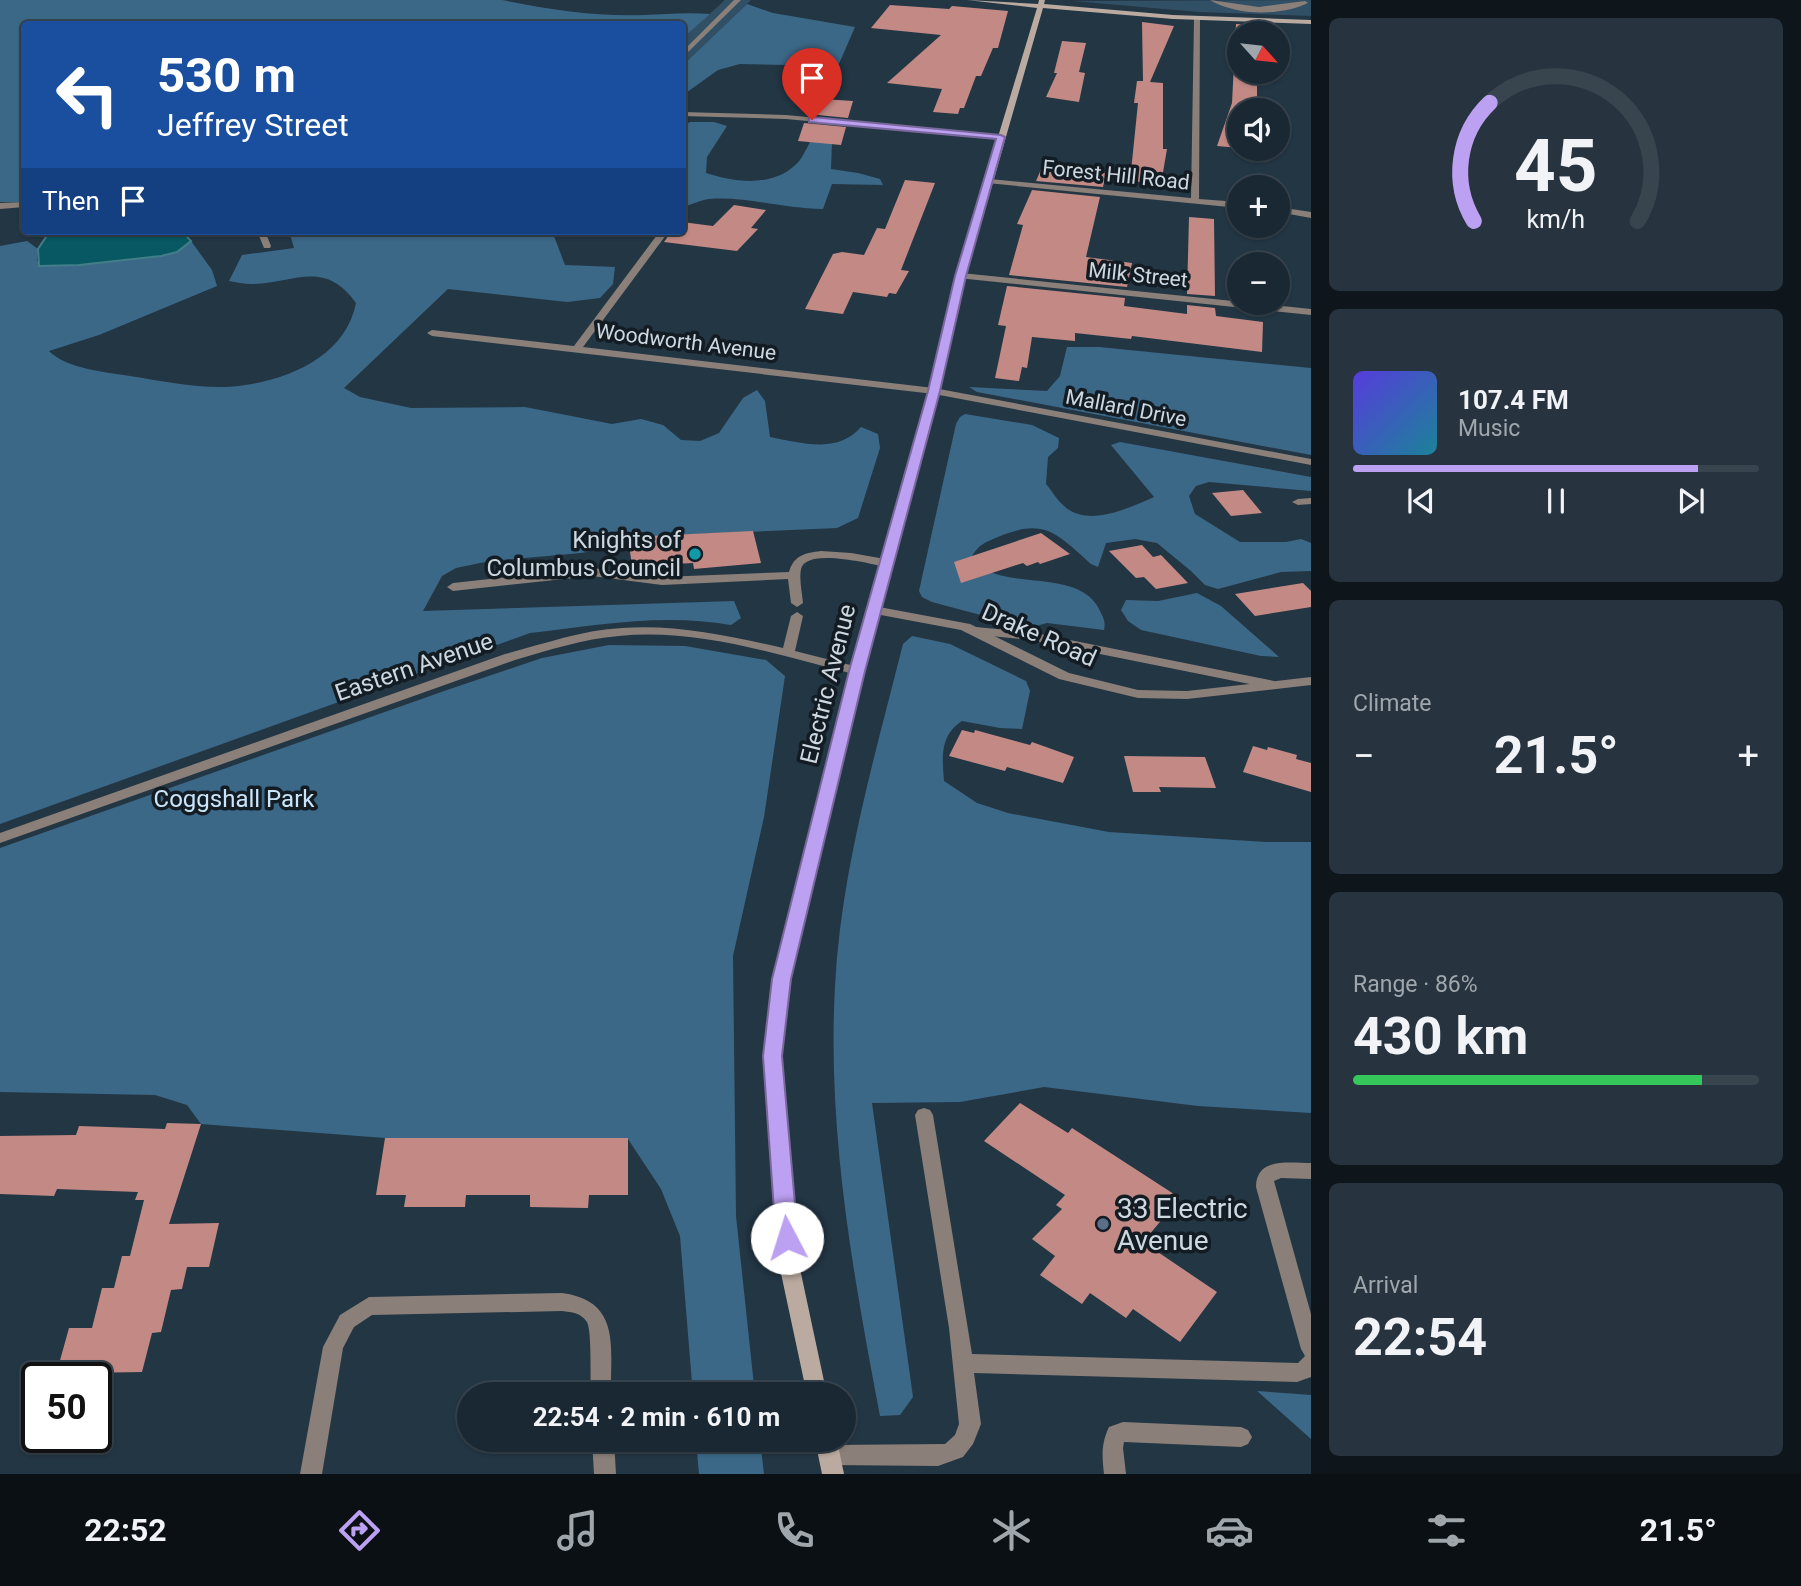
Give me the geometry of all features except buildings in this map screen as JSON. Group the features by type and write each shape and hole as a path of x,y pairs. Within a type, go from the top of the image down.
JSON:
{"main road":[{"path":"970,0 1042,2 1198,18 1311,22"},
{"name":"Electric Avenue","path":"814,1382 789,1264 772,1056 782,979 857,671 934,391 961,276 1042,2"}],"street":[{"path":"686,52 738,0"},
{"path":"1213,0 1227,5 1258,9 1279,9 1305,3"},
{"path":"1195,201 1198,18"},
{"path":"686,114 786,117 1001,137"},
{"name":"Forest Hill Road","path":"990,180 1227,204"},
{"path":"0,206 21,205"},
{"path":"1290,212 1311,215"},
{"path":"263,235 267,246"},
{"path":"578,348 662,235"},
{"name":"Milk Street","path":"961,276 1311,312"},
{"name":"Woodworth Avenue","path":"432,333 934,391"},
{"name":"Mallard Drive","path":"934,391 1311,463"},
{"path":"788,654 797,609 797,564 808,555 837,555 887,563"},
{"path":"453,587 592,572 662,581 795,575"},
{"name":"Drake Road","path":"874,610 934,620 976,631 1064,676 1138,694 1172,696 1311,681"},
{"name":"Eastern Avenue","path":"0,838 510,657 589,636 648,631 720,638 857,671"},
{"path":"976,631 1030,636 1274,685"},
{"path":"830,1456 953,1454 962,1447 970,1424 964,1363 925,1115"},
{"path":"1311,1171 1279,1170 1265,1177 1265,1187 1311,1349"},
{"path":"311,1474 333,1348 347,1321 362,1308 562,1302 583,1306 596,1318 600,1382"},
{"path":"964,1363 1297,1373 1305,1370 1311,1363"},
{"path":"1115,1474 1112,1448 1116,1434 1123,1432 1241,1437"},
{"path":"604,1452 605,1474"}],"shaded area":[{"path":"725,0 751,0 686,62 686,35"},
{"path":"1311,0 1311,16 1199,12 1073,1"},
{"path":"47,235 186,235 191,241 177,252 161,256 79,265 39,266 38,249"}],"green space":[{"path":"0,0 502,0 590,14 710,14 686,35 686,21 21,21 21,202 0,202"},
{"path":"747,4 773,13 855,27 838,66 740,64 718,70 686,93 686,62"},
{"path":"714,122 727,126 707,157 706,173 743,181 780,175 800,160 814,135 832,141 831,169 880,179 883,185 832,184 823,209 723,199 706,200 686,206 686,124"},
{"path":"290,235 554,235 565,265 615,267 613,284 600,298 567,302 448,289 344,388 360,397 411,408 525,407 612,424 641,419 663,425 681,440 700,441 719,433 743,398 757,390 765,401 770,437 794,442 830,444 852,435 861,427 878,434 880,448 858,518 837,528 629,537 629,545 581,553 490,561 456,568 442,576 423,611 734,601 741,618 731,625 656,620 530,633 0,824 0,246 27,241 38,249 37,261 95,262 161,254 179,249 191,241 212,270 217,286 99,335 49,351 66,362 98,371 214,387 268,381 307,365 339,340 349,323 356,303 344,289 332,281 307,277 251,284 229,281 242,255 294,248"},
{"path":"1067,347 1099,347 1311,368 1311,455 977,392 969,387 1047,391 1060,376"},
{"path":"965,414 1032,425 1059,438 1058,448 1048,457 1046,484 1064,506 1085,515 1109,514 1154,497 1111,445 1120,442 1311,477 1311,491 1209,482 1196,486 1189,496 1195,514 1240,542 1286,542 1301,539 1311,543 1311,571 1281,572 1218,589 1205,585 1157,543 1135,539 1106,543 1098,567 1059,537 1039,529 1028,529 1014,531 986,542 972,556 983,568 998,575 1055,583 1088,596 1103,617 1104,630 1047,623 1029,628 932,602 922,597 919,591 956,424"},
{"path":"1197,593 1221,606 1279,657 1261,656 1141,630 1128,621 1121,610 1126,600 1158,601"},
{"path":"912,636 950,644 1026,681 1030,691 1022,729 962,721 946,740 943,755 944,781 977,803 1008,813 1109,832 1266,842 1311,842 1311,1113 1198,1106 1044,1087 960,1102 872,1103 913,1397 900,1415 880,1416 844,1202 835,1094 835,986 844,899 861,814 903,644"},
{"name":"Coggshall Park","path":"609,645 685,646 766,660 785,676 764,817 733,956 736,1216 754,1382 692,1382 680,1236 661,1189 628,1139 385,1138 201,1124 187,1105 155,1095 0,1092 0,848 542,658"},
{"path":"1257,1391 1311,1395 1311,1439"},
{"path":"697,1452 761,1452 764,1474 699,1474"}],"place":[{"name":"Knights of Columbus Council","path":"695,554"},
{"name":"33 Electric Avenue","path":"1103,1224"}],"route":[{"path":"787,1238 772,1056 782,979 857,671 934,391 961,276 1001,137 812,120"}]}
